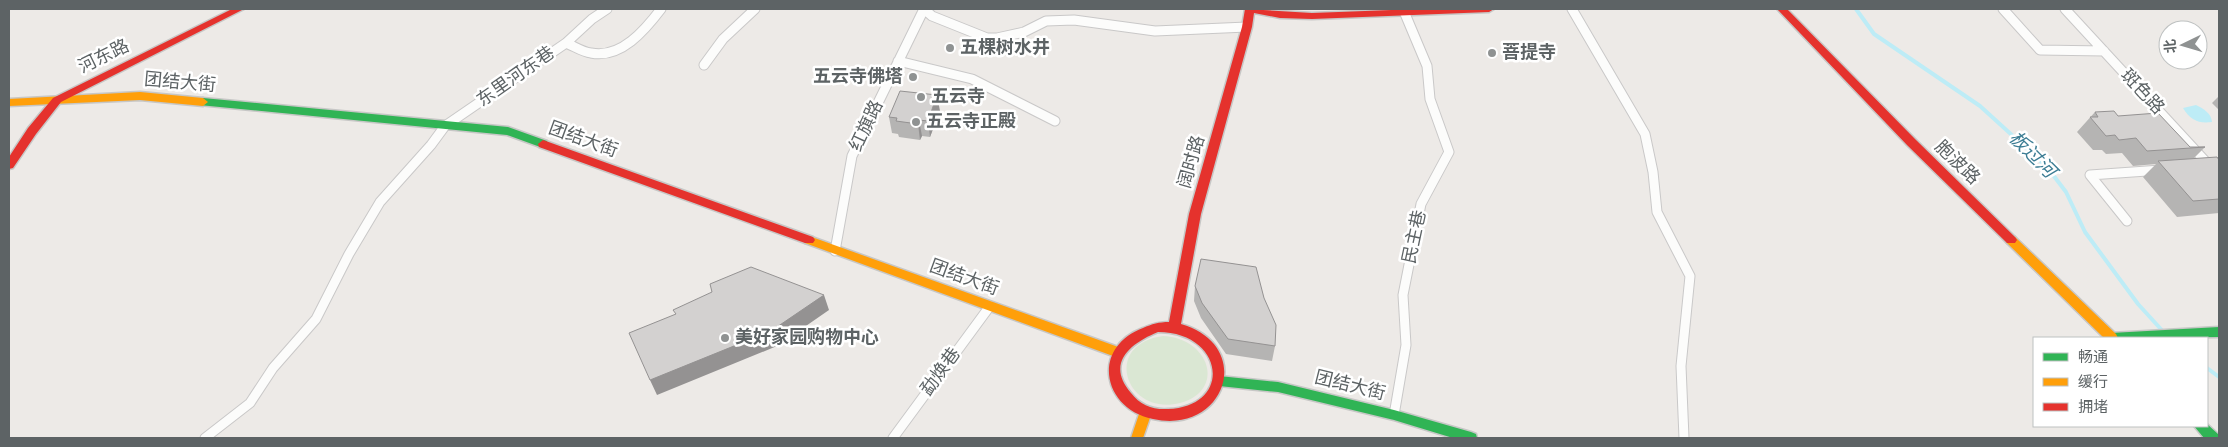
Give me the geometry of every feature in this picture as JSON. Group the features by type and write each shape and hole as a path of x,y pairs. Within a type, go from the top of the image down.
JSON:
{"main road":[{"name":"河东路","path":"9,165 32,131 57,100 239,9"},
{"path":"1250,9 1280,15 1304,16 1489,9"},
{"name":"阔时路","path":"1174,327 1195,214 1248,27 1250,9"},
{"name":"胞波路","path":"1782,9 1911,142 2110,337"},
{"name":"团结大街","path":"9,103 140,96 508,132 1118,352"},
{"path":"1156,327 1174,327 1190,332 1204,340 1214,352 1219,366 1219,381 1212,395 1200,407 1183,414 1165,416 1146,412 1132,404 1121,393 1114,379 1113,365 1118,352 1127,340 1140,331 1156,327"},
{"path":"2144,337 2219,332"},
{"name":"团结大街","path":"1219,381 1278,387 1394,415 1471,438"},
{"path":"1137,438 1146,412"},
{"path":"2201,427 2213,438"}],"street":[{"path":"566,43 592,19 608,9"},
{"name":"东里河东巷","path":"205,438 250,403 273,368 316,319 349,254 380,202 431,145 445,126 566,43 594,54 616,52 646,28 661,9"},
{"path":"704,65 723,39 755,9"},
{"path":"924,9 932,16 987,38 1005,38 1024,32 1046,21 1060,20 1074,20 1155,32 1248,27"},
{"name":"红旗路","path":"835,251 852,156 924,9"},
{"path":"1572,9 1645,134 1653,172 1657,212 1690,276 1681,366 1684,438"},
{"path":"2003,9 2040,50 2104,51"},
{"name":"斑色路","path":"2065,9 2206,167 2219,176"},
{"name":"民主巷","path":"1394,415 1406,345 1403,295 1421,204 1449,152 1430,99 1427,66 1403,11"},
{"path":"898,61 972,79 1055,121"},
{"path":"2127,221 2090,175 2174,169"},
{"name":"勐焕巷","path":"893,438 990,306"}],"green space":[{"path":"1163,336 1179,339 1192,345 1201,355 1206,365 1207,377 1204,387 1195,396 1180,403 1161,405 1146,400 1135,390 1128,378 1127,365 1132,352 1143,342"}],"water":[{"path":"2196,105 2209,114 2212,122 2195,120 2183,108"}],"building":[{"path":"900,91 937,95 928,121 919,120 918,124 896,121 897,118 889,117"},
{"path":"2114,111 2118,116 2158,113 2190,147 2205,147 2147,151 2136,138 2119,140 2115,135 2106,136 2090,117 2098,117 2095,112"},
{"path":"2217,157 2219,160 2219,199 2193,201 2158,161"},
{"path":"1201,259 1256,267 1264,298 1276,325 1275,346 1228,339 1202,303 1195,286"},
{"name":"美好家园购物中心","path":"751,267 824,295 771,331 650,380 629,333 676,314 673,310 712,292 710,284"}],"waterway":[{"name":"板过河","path":"1856,9 1874,34 1980,106 2047,167 2066,192 2085,232 2138,304 2168,337"},
{"name":"板过河","path":"2208,369 2219,377"}],"traffic: fast":[{"path":"203,102 508,131 543,144"},
{"path":"2129,337 2219,332"},
{"path":"1219,381 1278,387 1394,415 1471,438"},
{"path":"2201,427 2213,438"}],"traffic: slow":[{"path":"9,103 140,96 203,102"},
{"path":"809,240 1117,352"},
{"path":"2011,240 2111,337"},
{"path":"1137,438 1146,412"}],"traffic: jam":[{"path":"9,165 32,131 57,100 239,9"},
{"path":"1250,9 1280,15 1312,16 1489,9"},
{"path":"1174,327 1195,214 1247,27 1250,9"},
{"path":"1782,9 1911,142 2011,240"},
{"path":"543,144 809,240"},
{"path":"1157,327 1180,329 1196,335 1210,348 1214,356 1219,373 1218,383 1214,392 1205,403 1193,410 1170,415 1151,414 1135,406 1120,388 1114,367 1116,356 1123,346 1133,338 1157,327"}],"place":[{"name":"五棵树水井","path":"950,48"},
{"name":"菩提寺","path":"1492,53"},
{"name":"五云寺佛塔","path":"913,77"},
{"name":"五云寺","path":"921,97"},
{"name":"五云寺正殿","path":"916,122"},
{"name":"美好家园购物中心","path":"725,338"}]}
